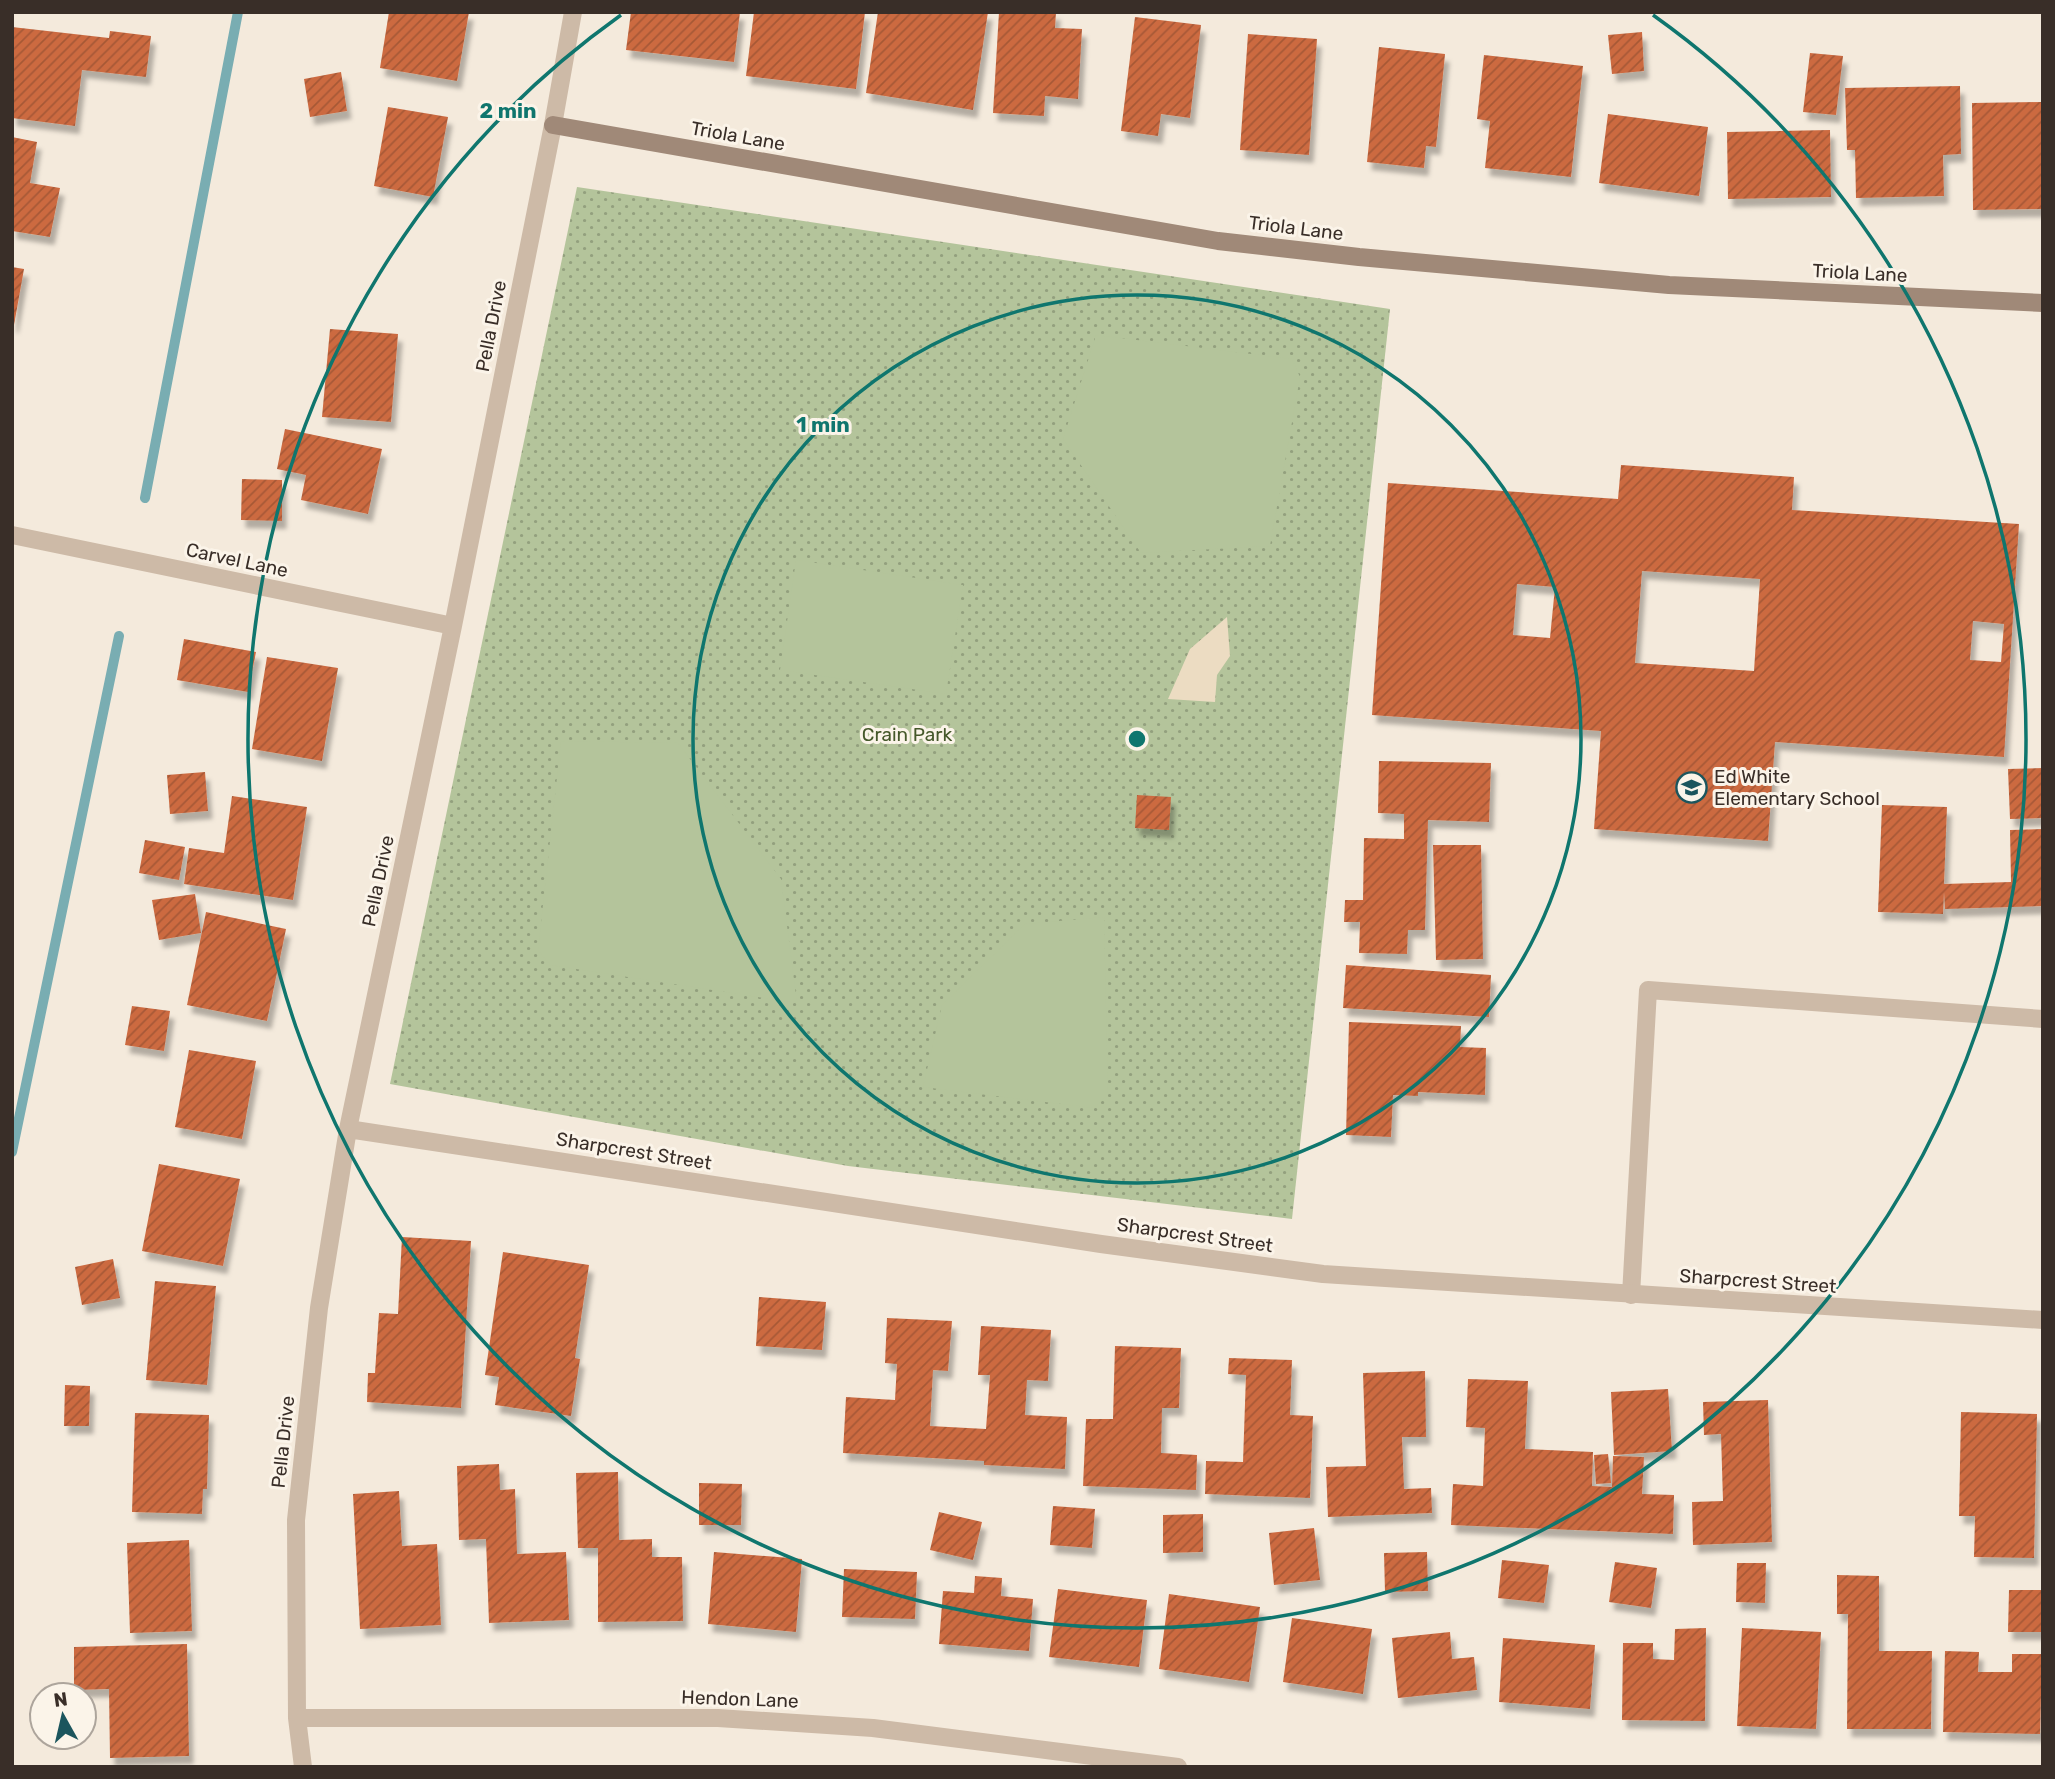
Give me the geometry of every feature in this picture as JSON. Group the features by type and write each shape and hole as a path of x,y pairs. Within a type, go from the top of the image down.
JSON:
{"street":[{"name":"Pella Drive","path":"303,1767 297,1718 296,1520 318,1308 348,1129 453,626 573,12"},
{"name":"Triola Lane","path":"553,125 1231,242 1359,257 1668,285 2043,303"},
{"name":"Carvel Lane","path":"12,535 453,626"},
{"path":"1631,1295 1648,989 2043,1019"},
{"name":"Sharpcrest Street","path":"348,1129 1101,1244 1323,1274 2043,1320"},
{"name":"Hendon Lane","path":"297,1718 718,1718 873,1728 1178,1767"}],"green space":[{"name":"Crain Park","path":"577,187 1390,309 1292,1219 848,1166 390,1084"},
{"path":"1096,335 1292,359 1300,377 1270,546 1141,553 1063,439"},
{"path":"796,560 963,585 946,694 780,670"},
{"path":"561,741 678,743 781,879 797,1003 550,965 538,950"},
{"path":"1104,917 1108,1095 1094,1108 923,1087 942,1005 1025,924"}],"shaded area":[{"path":"1227,617 1230,656 1217,675 1215,702 1168,699 1190,649"}],"building":[{"path":"389,12 469,12 457,81 380,68"},
{"path":"631,12 740,12 734,62 626,50"},
{"path":"754,12 865,12 856,89 746,76"},
{"path":"878,12 988,12 973,110 866,93"},
{"path":"999,12 1056,12 1055,28 1082,29 1078,99 1045,96 1044,116 993,113"},
{"path":"1135,17 1201,25 1190,118 1161,114 1158,136 1121,131"},
{"path":"12,27 109,38 110,31 151,36 146,77 82,70 75,126 12,118"},
{"path":"1642,32 1644,71 1612,74 1608,35"},
{"path":"1248,34 1317,39 1309,155 1240,150"},
{"path":"1379,47 1445,54 1436,147 1426,146 1424,168 1367,162"},
{"path":"1810,53 1843,56 1836,115 1803,112"},
{"path":"1484,55 1583,66 1571,177 1485,168 1490,121 1477,119"},
{"path":"341,72 347,111 310,117 304,79"},
{"path":"1960,86 1961,154 1943,155 1944,196 1856,198 1855,150 1847,150 1845,88"},
{"path":"2043,102 2043,209 1973,210 1972,103"},
{"path":"388,107 448,117 433,197 374,186"},
{"path":"1608,114 1708,127 1699,196 1599,183"},
{"path":"1830,130 1831,197 1728,199 1727,132"},
{"path":"12,137 37,142 30,183 60,188 50,237 12,231"},
{"path":"12,267 24,269 14,325 12,325"},
{"path":"330,329 398,334 391,422 322,417"},
{"path":"285,429 382,449 368,514 301,500 306,475 277,469"},
{"path":"1621,465 1794,477 1792,510 2019,524 2004,757 1775,742 1768,841 1594,829 1601,731 1372,715 1388,483 1618,499","holes":["1642,571 1760,579 1754,671 1635,663","1517,584 1555,587 1550,638 1513,635","1973,621 2004,624 2001,662 1970,660"]},
{"path":"242,479 282,480 282,521 241,520"},
{"path":"184,639 256,652 248,692 177,680"},
{"path":"267,657 338,668 322,761 252,749"},
{"path":"1379,761 1491,763 1489,822 1428,820 1425,930 1408,930 1407,954 1359,953 1360,922 1344,922 1345,900 1363,900 1364,838 1404,839 1404,814 1378,813"},
{"path":"2043,768 2043,818 2010,819 2008,769"},
{"path":"205,772 208,811 170,814 167,775"},
{"path":"1137,795 1171,797 1169,830 1135,828"},
{"path":"232,796 307,807 293,900 184,884 189,848 224,853"},
{"path":"1882,805 1947,807 1944,884 2011,882 2010,830 2043,829 2043,906 1945,909 1944,892 1943,914 1878,912"},
{"path":"145,840 185,847 179,880 139,873"},
{"path":"1433,845 1481,845 1483,959 1436,960"},
{"path":"195,894 201,933 159,940 152,900"},
{"path":"206,912 286,929 267,1021 187,1005"},
{"path":"1346,965 1491,975 1489,1017 1343,1008"},
{"path":"132,1006 170,1011 164,1051 125,1045"},
{"path":"1349,1022 1461,1026 1460,1047 1486,1048 1485,1095 1418,1092 1418,1096 1393,1095 1391,1137 1346,1135"},
{"path":"189,1050 256,1061 242,1139 175,1127"},
{"path":"159,1164 240,1179 223,1266 142,1251"},
{"path":"402,1237 471,1241 461,1408 367,1402 368,1373 375,1373 379,1313 398,1314"},
{"path":"503,1252 589,1265 575,1358 580,1359 571,1416 495,1405 499,1377 485,1375"},
{"path":"113,1259 120,1298 82,1305 75,1267"},
{"path":"155,1281 216,1286 207,1385 146,1380"},
{"path":"759,1297 826,1302 822,1350 756,1346"},
{"path":"887,1318 952,1321 948,1371 933,1370 930,1426 986,1429 990,1375 978,1375 981,1326 1051,1330 1048,1381 1027,1380 1025,1415 1067,1417 1065,1469 984,1465 984,1461 843,1453 846,1397 895,1400 897,1364 885,1363"},
{"path":"1115,1346 1181,1348 1179,1408 1162,1408 1161,1453 1197,1455 1196,1490 1083,1486 1086,1419 1113,1419"},
{"path":"1229,1358 1292,1360 1290,1415 1313,1416 1310,1498 1205,1494 1206,1461 1243,1462 1246,1375 1228,1374"},
{"path":"1425,1371 1426,1437 1402,1437 1404,1489 1431,1488 1432,1513 1328,1517 1326,1467 1366,1466 1363,1373"},
{"path":"1468,1379 1528,1381 1525,1449 1593,1452 1592,1486 1612,1487 1613,1456 1644,1457 1642,1494 1674,1495 1673,1534 1451,1525 1453,1484 1483,1486 1485,1428 1466,1427"},
{"path":"65,1385 90,1386 89,1426 64,1426"},
{"path":"1668,1389 1672,1451 1614,1455 1611,1392"},
{"path":"1768,1400 1772,1542 1693,1545 1692,1502 1723,1501 1721,1434 1704,1435 1703,1402"},
{"path":"1961,1412 2037,1414 2034,1558 1974,1557 1975,1516 1959,1516"},
{"path":"135,1413 209,1415 207,1489 203,1489 202,1514 132,1512"},
{"path":"1608,1454 1611,1483 1596,1484 1594,1455"},
{"path":"499,1464 500,1490 515,1489 517,1554 566,1552 569,1620 489,1623 486,1539 459,1540 457,1466"},
{"path":"618,1472 619,1540 652,1539 652,1557 682,1557 683,1621 598,1622 598,1548 578,1548 576,1473"},
{"path":"699,1483 742,1484 741,1525 699,1525"},
{"path":"399,1491 402,1546 437,1544 441,1625 360,1629 353,1494"},
{"path":"1053,1506 1095,1509 1092,1548 1050,1545"},
{"path":"939,1512 982,1522 973,1560 930,1550"},
{"path":"1203,1514 1203,1552 1163,1553 1163,1515"},
{"path":"1314,1528 1320,1580 1274,1585 1269,1533"},
{"path":"189,1540 192,1631 130,1633 127,1543"},
{"path":"714,1552 802,1559 796,1632 708,1624"},
{"path":"1427,1552 1428,1591 1385,1592 1384,1553"},
{"path":"1502,1560 1549,1565 1544,1603 1498,1598"},
{"path":"1615,1562 1657,1568 1651,1608 1609,1602"},
{"path":"1737,1563 1766,1563 1765,1603 1736,1602"},
{"path":"844,1569 917,1572 915,1619 842,1617"},
{"path":"1837,1575 1879,1576 1879,1651 1932,1651 1931,1729 1847,1729 1848,1614 1837,1614"},
{"path":"975,1576 1002,1578 1001,1596 1033,1599 1029,1651 939,1644 943,1591 974,1593"},
{"path":"1058,1589 1147,1600 1139,1667 1049,1657"},
{"path":"2009,1590 2043,1590 2043,1632 2008,1632"},
{"path":"1169,1594 1260,1607 1249,1682 1159,1669"},
{"path":"1292,1618 1372,1629 1363,1694 1283,1682"},
{"path":"1706,1628 1705,1721 1622,1720 1623,1643 1653,1643 1653,1659 1674,1660 1675,1629"},
{"path":"1742,1628 1821,1632 1816,1729 1737,1726"},
{"path":"1450,1632 1452,1659 1474,1657 1477,1690 1398,1698 1392,1638"},
{"path":"1503,1638 1595,1645 1590,1709 1499,1702"},
{"path":"187,1644 189,1756 110,1758 109,1689 98,1689 98,1681 74,1681 74,1647"},
{"path":"1945,1651 1979,1652 1978,1672 2012,1672 2012,1654 2042,1654 2040,1734 1943,1732"}],"waterway":[{"path":"145,498 238,12"},
{"path":"12,1152 119,636"}],"place":[{"name":"Ed White Elementary School","path":"1691,787"}]}
